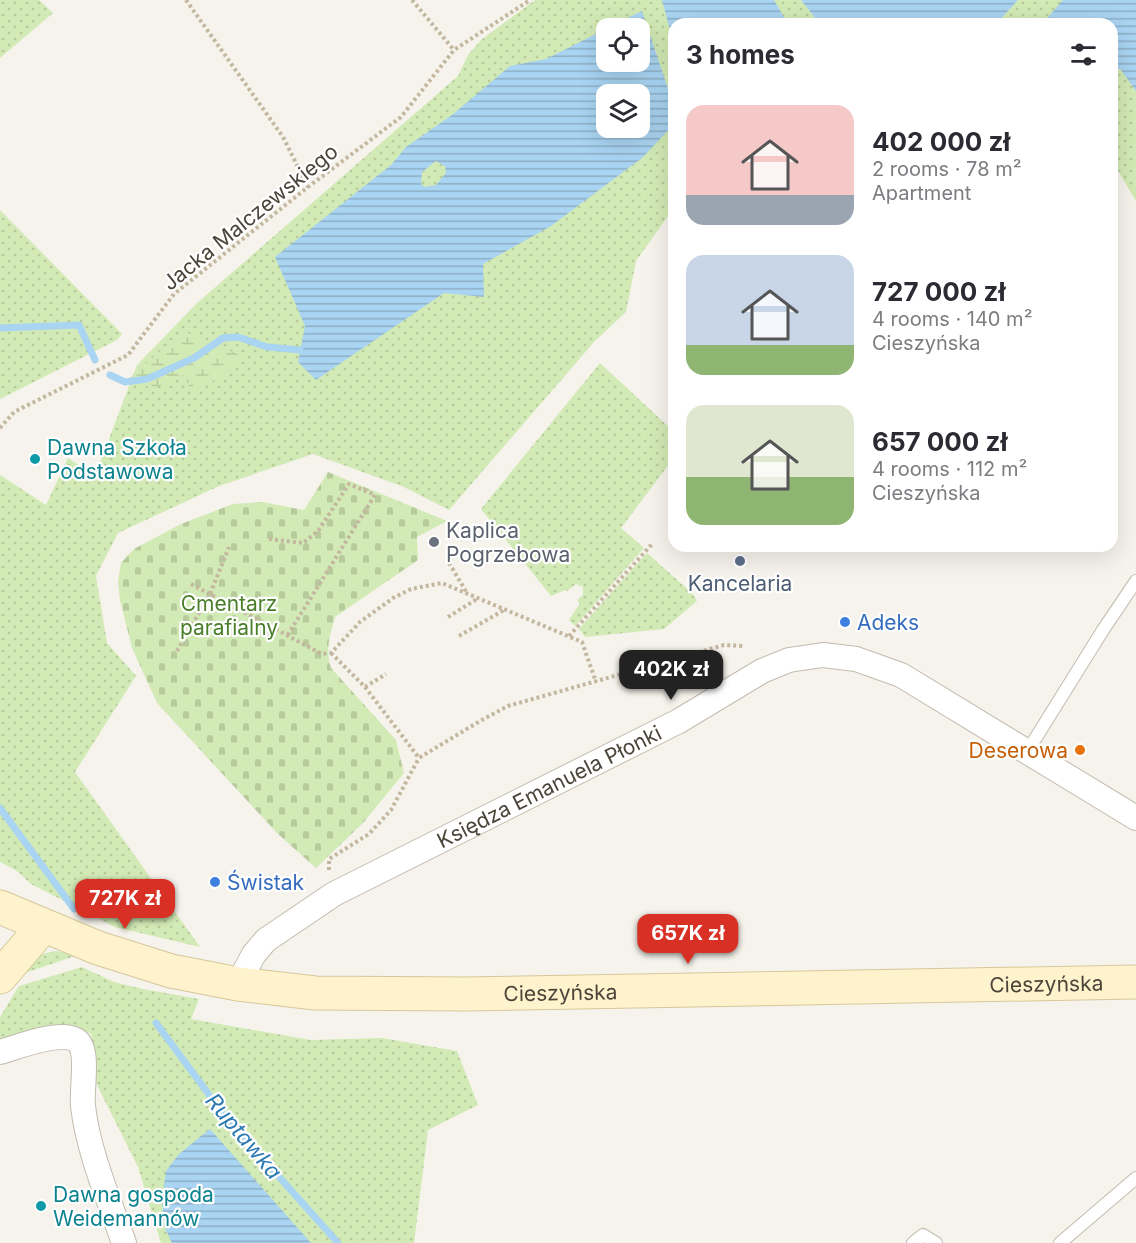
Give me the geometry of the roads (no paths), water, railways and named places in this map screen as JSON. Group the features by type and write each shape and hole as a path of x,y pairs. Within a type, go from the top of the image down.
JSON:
{"main road":[{"name":"Cieszyńska","path":"0,907 40,925 171,971 238,984 315,993 401,995 1136,982"},
{"path":"0,977 34,936 40,925"}],"street":[{"name":"Księdza Emanuela Płonki","path":"238,984 254,954 266,940 334,894 679,721 762,671 789,660 823,655 856,658 902,675 1136,818"},
{"path":"0,1052 52,1037 67,1036 78,1041 84,1050 83,1108 90,1141 124,1243"}],"lane":[{"path":"1028,752 1136,581"},
{"path":"1060,1243 1136,1178"},
{"path":"913,1243 923,1235 936,1243"}],"water":[{"path":"662,0 774,0 784,18 668,18 668,22"},
{"path":"801,0 1018,0 1002,18 815,18"},
{"path":"1063,0 1136,0 1136,91 1118,68 1118,18 1047,18"},
{"path":"642,11 644,18 628,18"},
{"path":"596,34 596,72 650,72 650,35 668,89 668,130 642,158 551,226 483,264 484,297 444,293 316,380 298,362 305,326 275,257 391,165 406,147 452,115 510,66 546,59","holes":["436,161 445,166 446,173 436,185 425,187 421,184 422,172"]},
{"path":"210,1129 311,1243 172,1243 164,1226 162,1200 166,1171 179,1154"}],"waterway":[{"path":"0,328 79,325 95,360"},
{"path":"110,375 125,382 147,379 194,358 223,338 238,337 267,347 300,350"},
{"name":"Ruptawka","path":"0,808 74,909"},
{"name":"Ruptawka","path":"156,1023 224,1115 338,1243"}],"place":[{"name":"Dawna Szkoła Podstawowa","path":"35,459"},
{"name":"Kaplica Pogrzebowa","path":"434,542"},
{"name":"Kancelaria","path":"740,561"},
{"name":"Adeks","path":"845,622"},
{"name":"Deserowa","path":"1080,750"},
{"name":"Świstak","path":"215,882"},
{"name":"Dawna gospoda Weidemannów","path":"41,1206"}],"park label":[{"name":"Cmentarz parafialny","path":"229,615"}]}
